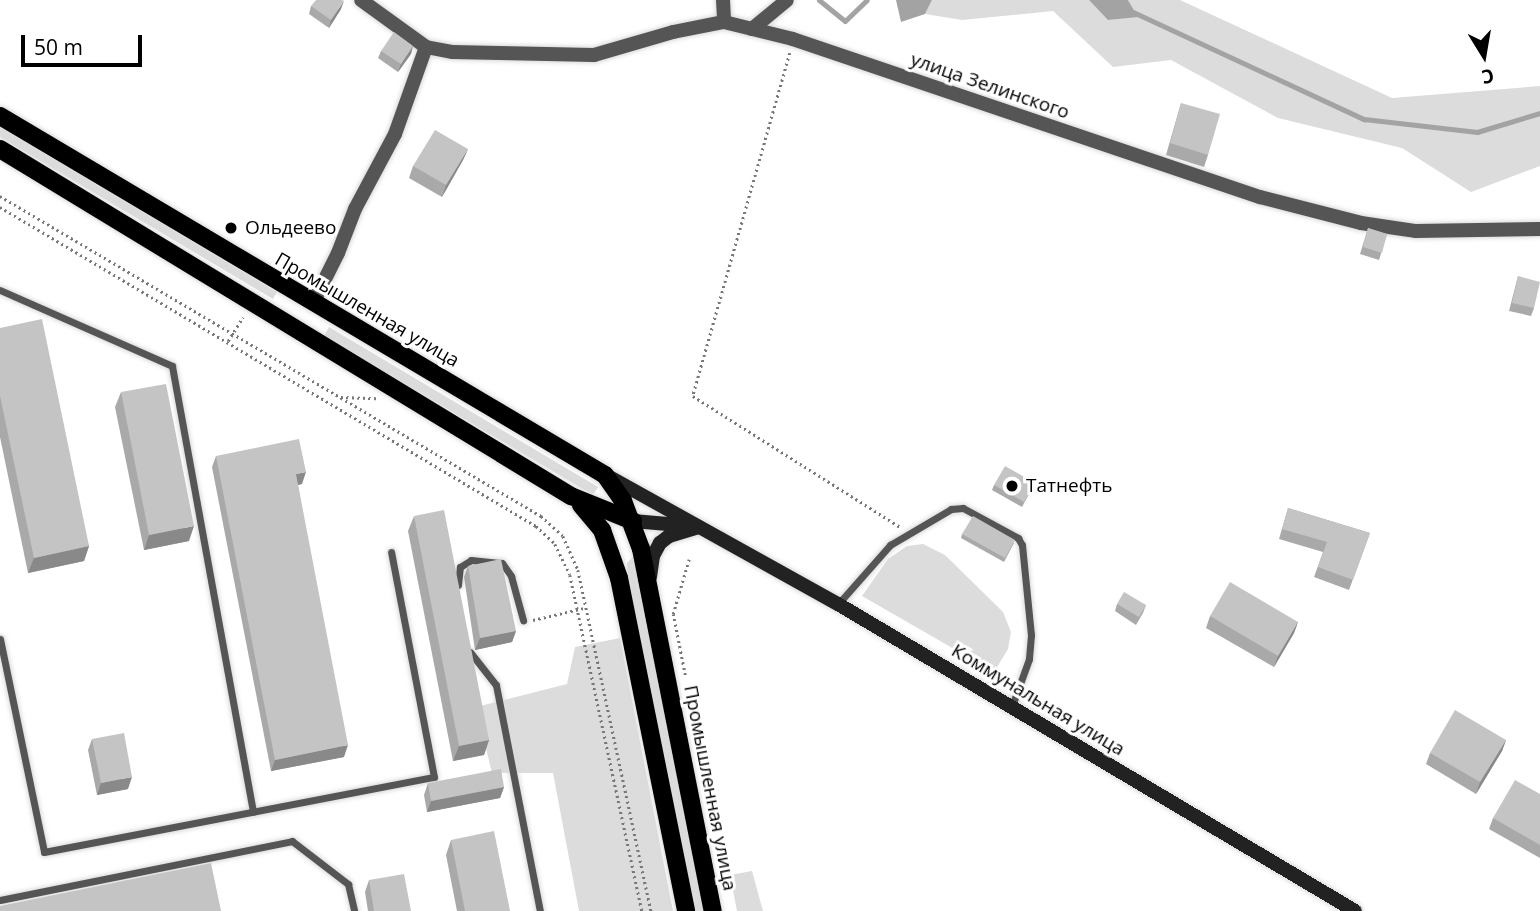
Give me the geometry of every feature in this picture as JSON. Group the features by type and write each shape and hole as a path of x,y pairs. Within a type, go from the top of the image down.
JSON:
{"main road":[{"name":"Промышленная улица","path":"0,116 605,475 699,527"},
{"path":"0,149 571,496 633,521 699,527"},
{"path":"297,328 313,303"},
{"name":"Промышленная улица","path":"605,475 633,521 650,590 713,911"},
{"path":"571,496 590,515 610,546 686,911"},
{"path":"610,546 617,528 633,521"},
{"name":"Промышленная улица","path":"650,590 650,570 660,543 669,536 699,527"},
{"name":"Коммунальная улица","path":"699,527 838,604 1355,911"}],"street":[{"path":"313,303 338,253 355,209 395,134 426,47 361,0"},
{"path":"723,0 724,22"},
{"path":"752,29 787,0"},
{"name":"улица Зелинского","path":"426,47 452,52 594,55 673,32 724,22 793,39 1247,192 1348,220 1416,231 1540,229"}],"lane":[{"path":"0,290 172,366 253,812"},
{"path":"838,604 890,545 951,509 962,508 1018,538 1022,545 1031,635 1028,659 1012,706"},
{"path":"0,639 44,852 434,777 391,552"},
{"path":"459,592 457,579 460,567 471,560 502,563 511,576 523,620"},
{"path":"468,642 470,654 496,685 540,911"},
{"path":"0,900 292,841 348,884 354,911"}],"path":[{"path":"793,39 784,82 693,396 910,533"},
{"path":"0,196 541,516 563,536 578,570 651,911"},
{"path":"0,207 537,526 555,544 570,575 642,911"},
{"path":"227,342 240,321"},
{"path":"339,397 374,397 384,403"},
{"path":"686,681 673,614 689,559"},
{"path":"542,620 586,607"}],"shaded area":[{"path":"896,0 932,0 925,14 901,22"},
{"path":"932,0 1089,0 1109,20 1137,16 1128,0 1180,0 1392,98 1540,86 1540,166 1471,192 1402,148 1278,118 1171,60 1113,67 1053,11 962,20 925,14"},
{"path":"1089,0 1128,0 1138,17 1108,20"},
{"path":"0,127 277,292 273,299 0,137"},
{"path":"329,327 598,487 593,495 324,336"},
{"path":"923,544 945,555 1003,612 1011,632 1008,649 994,672 862,596 888,559 907,546"},
{"path":"633,557 704,911 695,911 628,578 627,563"},
{"path":"620,638 673,911 579,911 553,773 492,773 476,707 567,684 575,647"},
{"path":"752,871 763,911 737,911 730,875"}],"building":[{"path":"316,0 344,1 331,20 311,6"},
{"path":"394,32 413,46 401,64 381,51"},
{"path":"1181,103 1220,114 1208,155 1170,143"},
{"path":"435,130 468,149 446,185 413,166"},
{"path":"1368,228 1387,234 1382,253 1363,247"},
{"path":"1518,276 1540,282 1534,308 1512,303"},
{"path":"42,319 89,546 34,558 0,396 0,328"},
{"path":"166,384 194,526 149,535 121,392"},
{"path":"299,439 306,472 296,474 348,745 275,760 216,456"},
{"path":"1005,466 1035,483 1024,502 994,485"},
{"path":"1288,508 1370,533 1353,580 1318,567 1327,542 1282,529"},
{"path":"444,510 489,740 459,746 414,516"},
{"path":"973,516 1015,540 1005,558 962,534"},
{"path":"501,559 516,631 480,638 468,566"},
{"path":"1230,582 1298,622 1278,656 1210,616"},
{"path":"1124,592 1146,605 1139,617 1117,604"},
{"path":"1455,710 1506,740 1480,782 1430,753"},
{"path":"124,733 132,777 101,783 92,739"},
{"path":"501,769 504,787 431,801 428,783"},
{"path":"1515,780 1540,794 1540,845 1493,818"},
{"path":"494,831 510,911 465,911 451,840"},
{"path":"211,863 221,911 0,911 0,906"},
{"path":"404,874 411,911 374,911 369,880"}],"waterway":[{"path":"819,0 845,21 867,0"},
{"path":"1133,12 1364,119 1477,132 1540,113"}],"place":[{"name":"Ольдеево","path":"231,228"},
{"name":"Татнефть","path":"1012,486"}]}
